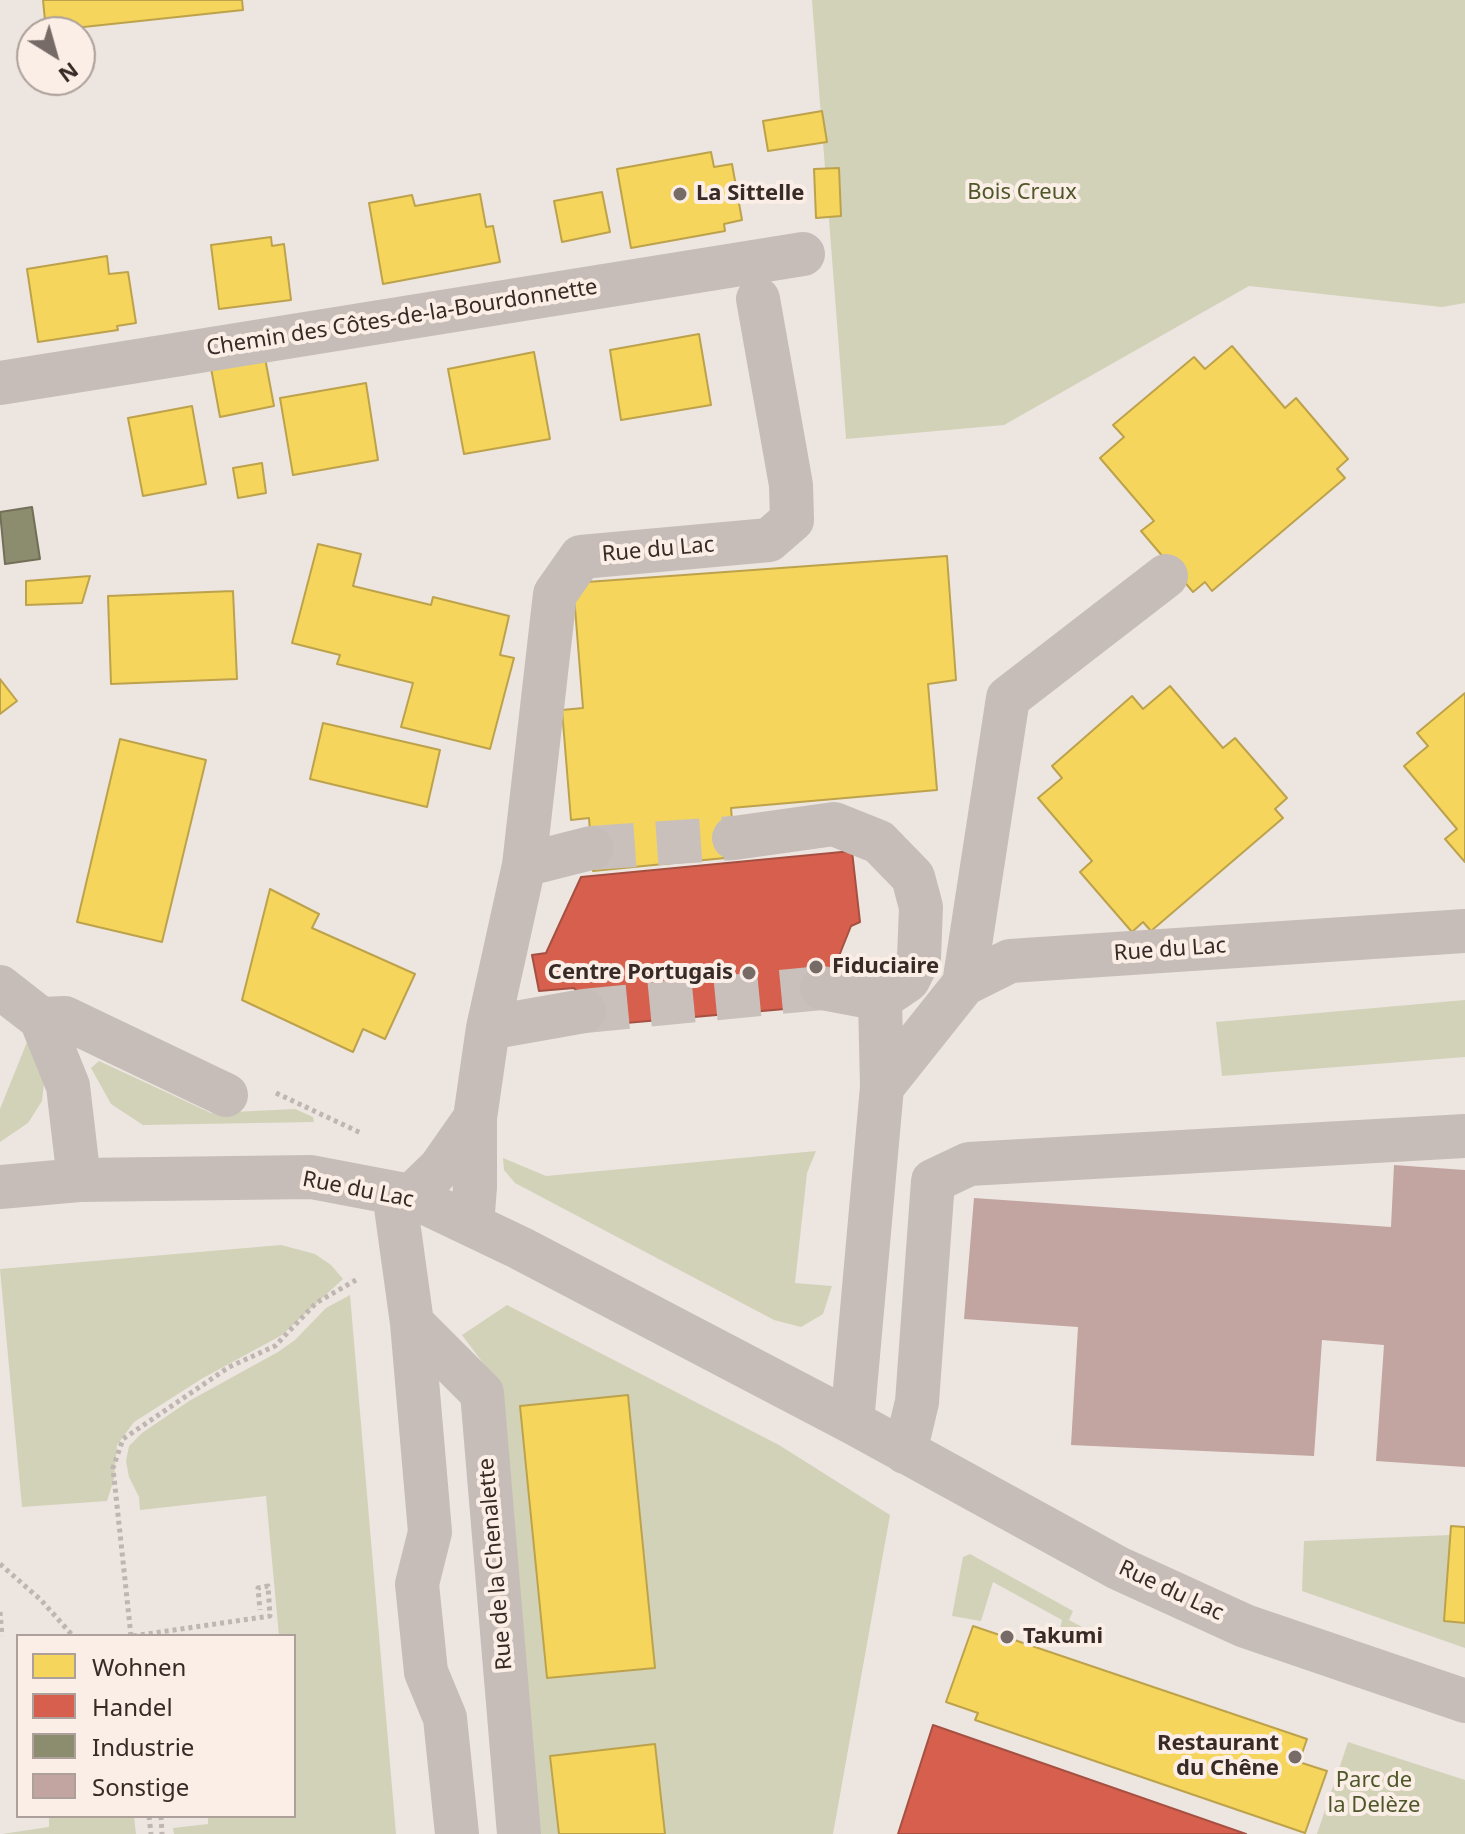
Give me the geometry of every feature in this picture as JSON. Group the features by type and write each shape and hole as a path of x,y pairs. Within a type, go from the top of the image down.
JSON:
{"street":[{"name":"Chemin des Côtes-de-la-Bourdonnette","path":"0,383 803,254"},
{"name":"Rue du Lac","path":"472,1225 475,1118 488,1028 524,865 555,594 581,557 769,540 792,520 791,485 758,299"},
{"path":"964,984 1008,698 1166,576"},
{"path":"734,838 834,824 879,842 913,877 921,907 919,958 908,980 880,999 822,988"},
{"path":"524,865 591,848"},
{"name":"Rue du Lac","path":"882,1087 964,984 1010,961 1465,931"},
{"path":"0,987 41,1019 68,1086 79,1180"},
{"path":"852,1422 882,1087 880,999"},
{"path":"488,1028 584,1011"},
{"path":"41,1019 65,1018 226,1095"},
{"path":"457,1834 445,1718 426,1672 417,1584 430,1532 403,1195 440,1168 475,1118"},
{"path":"905,1452 917,1402 933,1181 969,1164 1465,1136"},
{"name":"Rue du Lac","path":"0,1187 79,1180 311,1177 403,1195 472,1225 852,1422 1118,1568 1245,1626 1465,1701"},
{"name":"Rue de la Chenalette","path":"412,1323 482,1393 519,1834"}],"path":[{"path":"132,1634 113,1468 123,1439 229,1367 275,1346 316,1303 364,1275"},
{"path":"0,1564 41,1600 71,1634"},
{"path":"146,1634 270,1616 268,1586 258,1588 260,1610"},
{"path":"0,1612 2,1636"}],"green space":[{"name":"Bois Creux","path":"812,0 1465,0 1465,303 1442,307 1249,286 1004,425 846,439"},
{"path":"1465,1000 1465,1057 1222,1076 1216,1022"},
{"path":"29,1037 45,1075 42,1101 28,1123 0,1142 0,1109"},
{"path":"99,1061 211,1113 295,1109 313,1117 314,1122 143,1125 111,1104 91,1068"},
{"path":"816,1151 807,1173 795,1283 832,1286 823,1314 801,1327 774,1320 515,1183 504,1170 503,1158 546,1176"},
{"path":"281,1245 315,1254 331,1265 343,1279 282,1335 203,1378 134,1422 117,1445 114,1479 107,1501 22,1507 0,1269"},
{"path":"350,1295 396,1834 174,1834 173,1828 208,1824 208,1818 296,1818 296,1634 279,1634 266,1496 140,1510 139,1497 129,1477 126,1461 129,1446 142,1433 189,1401 278,1352 295,1340 326,1308"},
{"path":"507,1305 779,1445 890,1515 833,1834 665,1834 655,1744 551,1756 559,1834 532,1834 498,1383 462,1335","holes":["627,1395 655,1667 548,1678 520,1406"]},
{"path":"1450,1535 1444,1621 1465,1623 1465,1648 1302,1591 1304,1541"},
{"path":"970,1554 1073,1611 1069,1620 1086,1629 1083,1636 1059,1633 1062,1620 993,1582 981,1621 952,1616 963,1557"},
{"name":"Parc de la Delèze","path":"1348,1742 1465,1780 1465,1834 1317,1834"},
{"path":"49,1818 134,1818 136,1834 2,1834 49,1827"}],"building: Wohnen":[{"path":"43,0 242,0 243,10 96,26 96,16 45,16"},
{"path":"822,111 827,142 768,151 763,121"},
{"name":"La Sittelle","path":"711,152 714,167 732,164 742,220 724,224 725,231 631,248 617,169"},
{"path":"839,168 841,216 816,218 814,169"},
{"path":"602,192 610,232 562,242 554,201"},
{"path":"480,194 486,227 493,226 500,262 383,284 369,203 412,195 415,206"},
{"path":"271,237 272,246 284,244 291,300 219,309 211,245"},
{"path":"107,256 109,274 128,272 136,323 117,326 118,330 38,342 27,269"},
{"path":"699,334 711,405 621,420 610,350"},
{"path":"1232,346 1285,408 1296,398 1348,459 1337,469 1345,478 1212,591 1205,582 1193,592 1141,531 1154,521 1100,458 1124,437 1113,425 1194,357 1205,369"},
{"path":"534,352 550,439 464,454 448,369"},
{"path":"265,358 274,406 220,417 211,368"},
{"path":"366,383 378,460 293,475 280,398"},
{"path":"192,406 206,484 143,496 128,418"},
{"path":"262,463 266,493 238,498 233,468"},
{"path":"318,544 361,554 353,586 431,605 433,597 509,616 500,655 514,658 490,749 401,727 413,683 337,664 340,655 292,643"},
{"path":"947,556 956,680 928,684 937,790 731,808 735,857 593,871 589,818 571,820 562,710 583,708 573,583"},
{"path":"90,576 82,603 26,605 26,581"},
{"path":"233,591 237,679 111,684 108,596"},
{"path":"0,679 17,701 0,714"},
{"path":"1170,686 1223,748 1235,738 1287,798 1275,809 1283,818 1151,931 1143,922 1132,932 1080,872 1092,861 1038,798 1062,778 1052,766 1132,696 1143,709"},
{"path":"1465,693 1465,862 1445,839 1457,829 1404,766 1428,746 1417,733"},
{"path":"323,723 440,750 427,807 310,779"},
{"path":"120,739 206,760 162,942 77,922"},
{"path":"270,889 319,914 312,928 415,974 385,1039 363,1029 353,1052 242,1000"},
{"path":"628,1395 655,1668 547,1678 520,1406"},
{"path":"1451,1526 1465,1527 1465,1623 1444,1621"},
{"path":"973,1626 1307,1739 1299,1762 1327,1771 1305,1833 975,1720 978,1713 946,1702"},
{"path":"655,1744 665,1834 559,1834 550,1756"}],"building: Handel":[{"path":"852,851 860,922 851,926 819,1006 603,1025 574,988 539,991 532,955 546,953 581,877"},
{"path":"933,1725 1246,1834 898,1834"}],"building: Industrie":[{"path":"32,507 40,559 5,564 0,512"}],"building: Sonstige":[{"path":"1394,1165 1465,1170 1465,1467 1376,1461 1384,1345 1322,1340 1314,1456 1071,1445 1078,1327 964,1319 974,1198 1391,1227"}],"tunnel":[{"path":"591,848 734,838"},
{"path":"584,1011 822,988"}],"place":[{"name":"La Sittelle","path":"680,194"},
{"name":"Fiduciaire","path":"816,967"},
{"name":"Centre Portugais","path":"749,973"},
{"name":"Takumi","path":"1007,1637"},
{"name":"Restaurant du Chêne","path":"1295,1757"}]}
